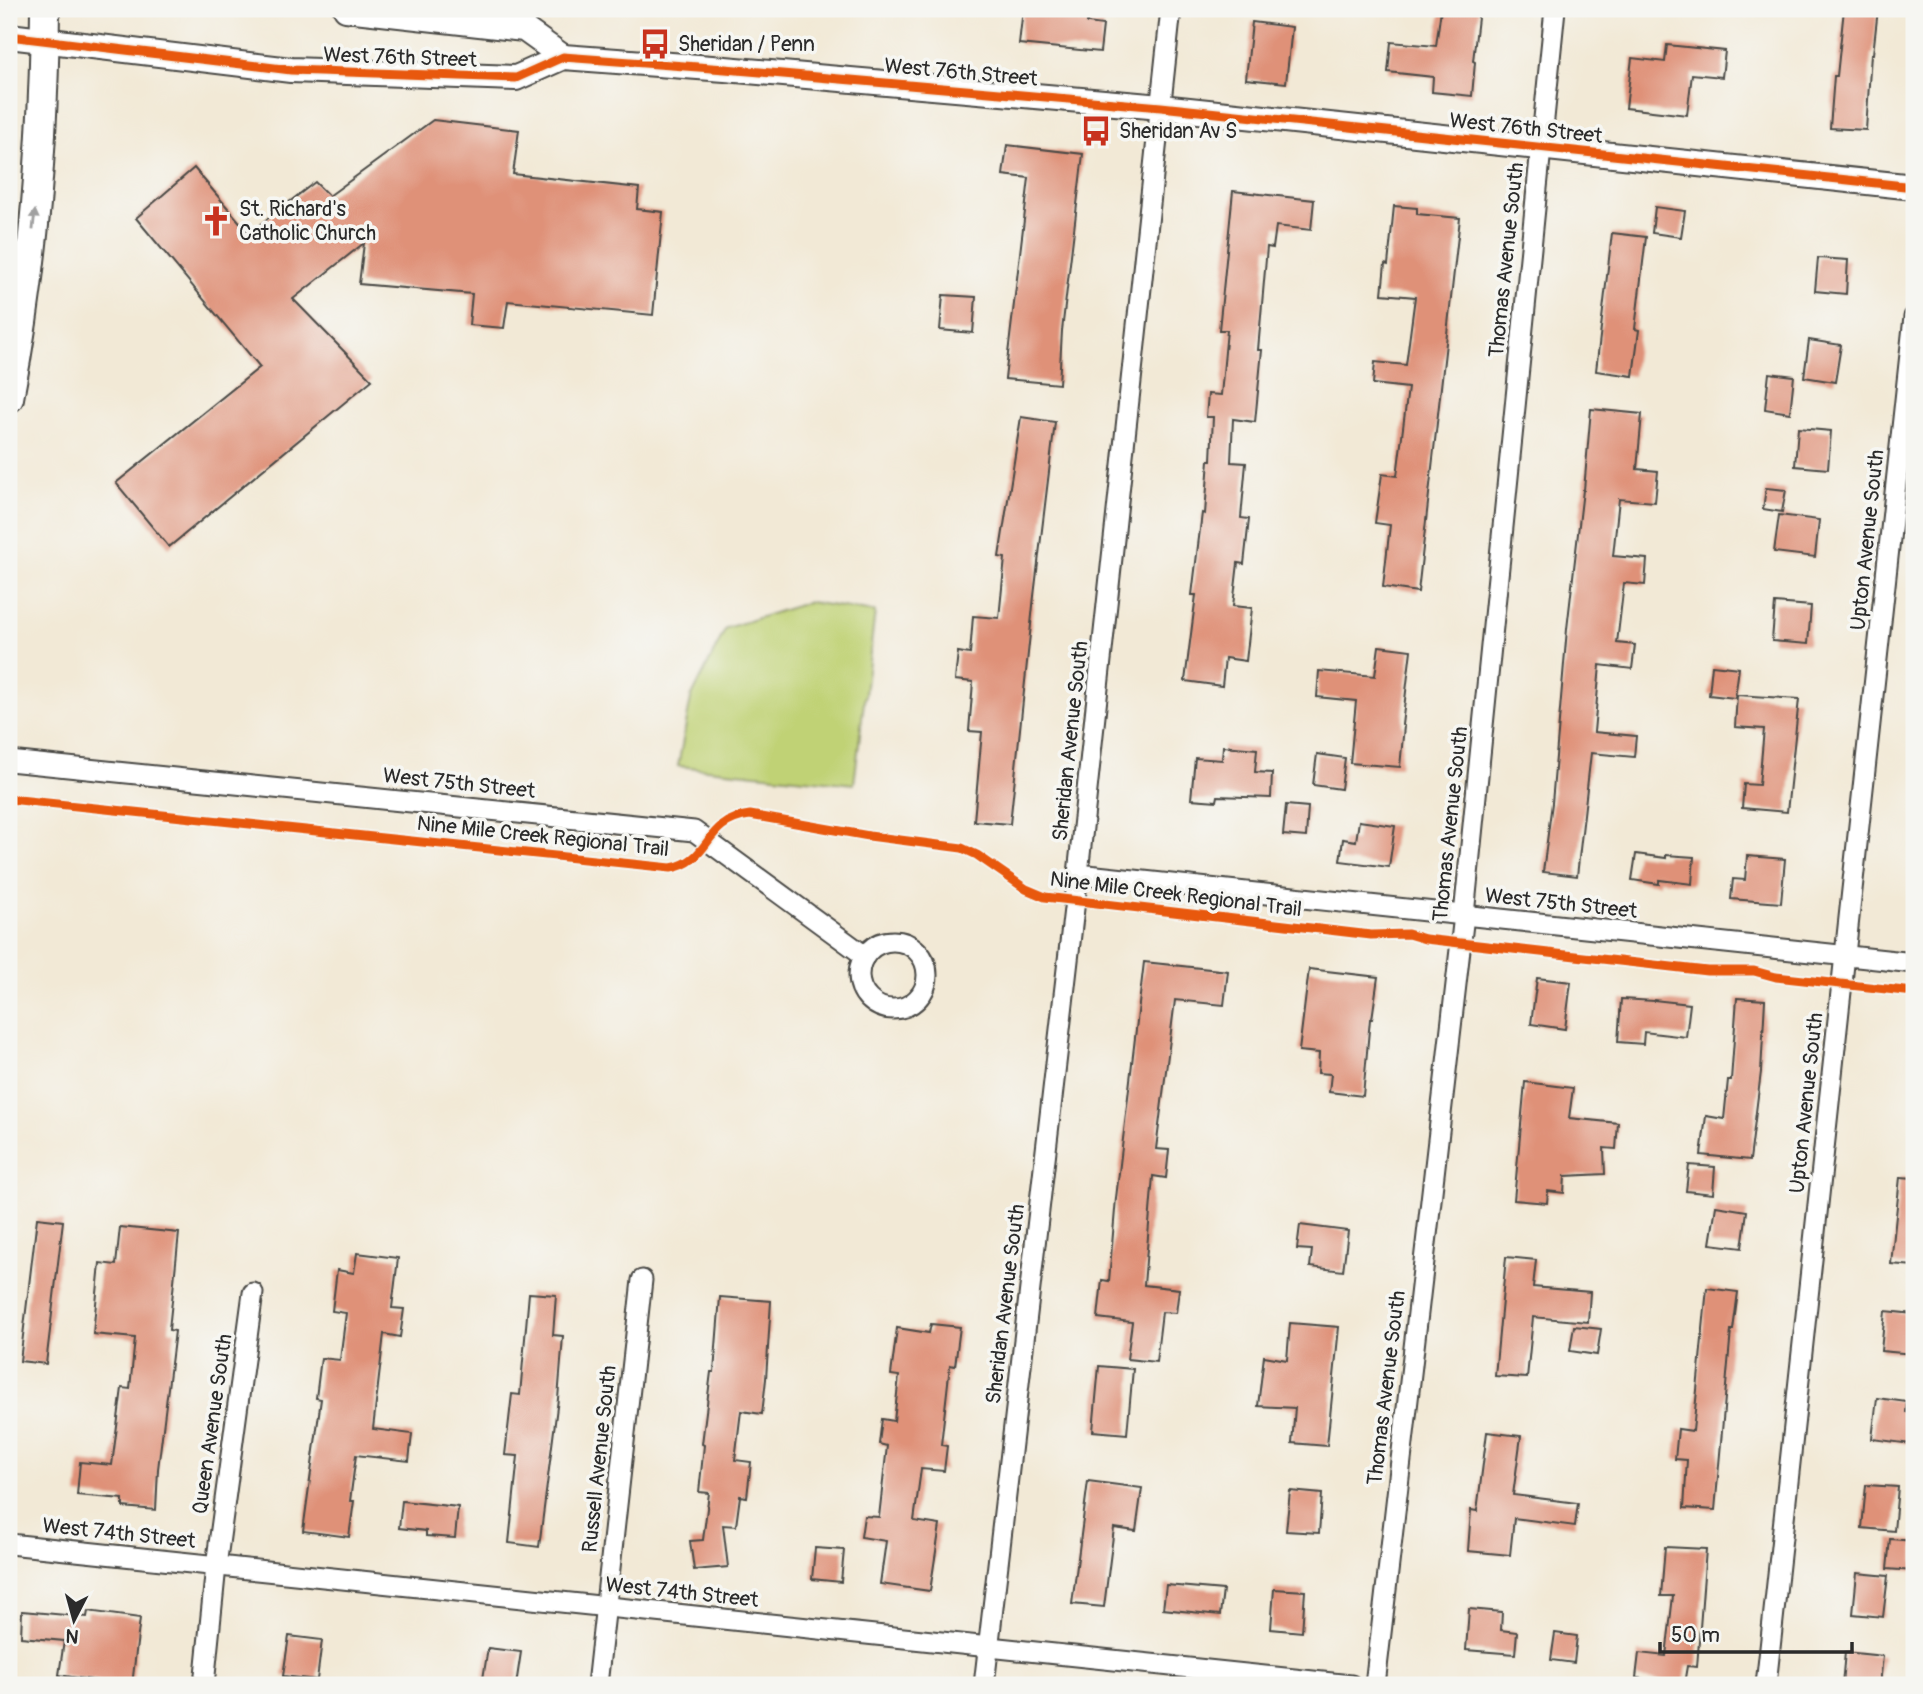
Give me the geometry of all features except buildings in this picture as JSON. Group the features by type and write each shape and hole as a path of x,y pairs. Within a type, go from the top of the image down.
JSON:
{"main road":[{"path":"9,398 22,330 38,177 45,9"}],"street":[{"name":"West 76th Street","path":"346,9 524,29 563,57"},
{"name":"Sheridan Avenue South","path":"984,1685 1078,874 1171,9"},
{"name":"Thomas Avenue South","path":"1375,1685 1464,915 1555,9"},
{"name":"West 76th Street","path":"9,36 291,70 516,78 563,57 1161,107 1914,187"},
{"name":"Upton Avenue South","path":"1766,1685 1914,317"},
{"name":"West 75th Street","path":"9,761 694,831 865,956"},
{"name":"West 75th Street","path":"1078,874 1914,963"},
{"name":"Russell Avenue South","path":"597,1685 642,1280"},
{"name":"Queen Avenue South","path":"204,1685 216,1566 253,1293"},
{"name":"West 74th Street","path":"9,1544 1351,1685"}],"green space":[{"path":"809,602 875,612 854,784 678,766 691,698 726,628"}],"cycle path":[{"path":"9,36 291,70 516,78 563,57 725,69 1161,107 1914,187"},
{"name":"Nine Mile Creek Regional Trail","path":"9,799 671,868 694,858 723,825 750,815 869,836 962,848 977,855 1026,889 1045,897 1371,935 1408,934 1425,939 1707,971 1754,971 1776,977 1914,992"}],"place":[{"name":"Sheridan / Penn","path":"655,44"},
{"name":"Sheridan Av S","path":"1096,131"},
{"name":"St. Richard's Catholic Church","path":"216,221"}]}
